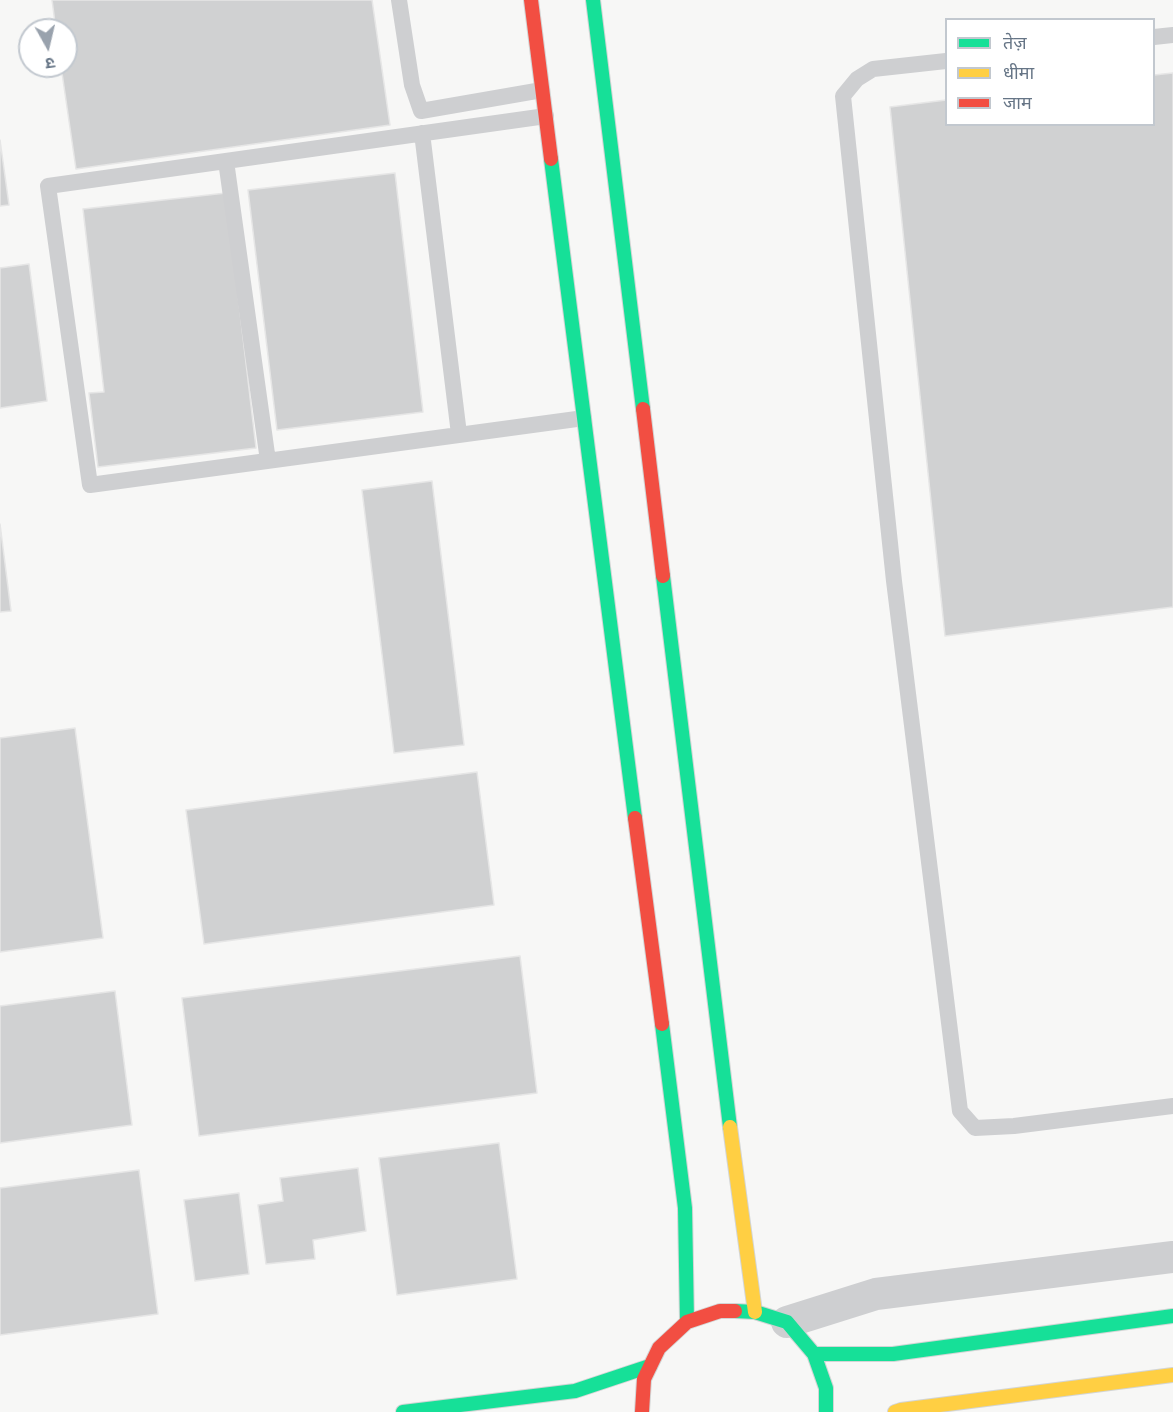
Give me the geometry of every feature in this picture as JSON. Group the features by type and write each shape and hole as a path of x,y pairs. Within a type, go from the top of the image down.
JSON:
{"street":[{"path":"531,0 685,1208 687,1322"},
{"path":"593,0 739,1201 756,1312"},
{"path":"787,1322 876,1294 1173,1257"},
{"path":"642,1412 644,1379 659,1348 687,1322 720,1311 756,1312 787,1322 814,1354 826,1388 826,1412"},
{"path":"814,1354 894,1354 1173,1316"},
{"path":"403,1412 575,1391 650,1366"},
{"path":"895,1412 1173,1375"}],"lane":[{"path":"399,0 412,85 421,111 542,90"},
{"path":"1155,37 1173,34"},
{"path":"945,61 873,69 857,79 843,96 894,581 960,1111 975,1128 1014,1126 1173,1106"},
{"path":"546,116 48,186 90,485 584,418"},
{"path":"422,133 459,434"},
{"path":"226,161 268,461"}],"building":[{"path":"52,0 372,0 390,125 76,169 63,78 78,78 78,18 54,18"},
{"path":"1173,73 1173,607 945,636 890,107 945,100 945,126 1155,126 1155,75"},
{"path":"0,140 9,205 0,206"},
{"path":"395,173 423,412 277,430 248,190"},
{"path":"226,193 256,448 98,467 89,393 104,392 83,209"},
{"path":"29,264 47,401 0,408 0,268"},
{"path":"432,481 464,745 394,753 362,490"},
{"path":"0,524 11,611 0,612"},
{"path":"75,728 103,938 0,952 0,738"},
{"path":"477,772 494,905 204,944 186,810"},
{"path":"520,956 537,1093 199,1136 182,998"},
{"path":"115,991 132,1125 0,1143 0,1006"},
{"path":"499,1143 517,1279 397,1295 379,1158"},
{"path":"358,1168 366,1231 313,1240 315,1259 266,1264 258,1205 283,1201 280,1178"},
{"path":"139,1170 158,1314 0,1335 0,1188"},
{"path":"239,1193 249,1274 195,1281 184,1200"}],"traffic: fast":[{"path":"593,0 643,409"},
{"path":"551,159 635,818"},
{"path":"663,576 730,1127"},
{"path":"662,1024 685,1208 687,1322"},
{"path":"735,1311 755,1312 787,1322 814,1354 826,1388 826,1412"},
{"path":"814,1354 893,1354 1173,1316"},
{"path":"403,1412 575,1391 650,1366"}],"traffic: slow":[{"path":"730,1127 755,1312"},
{"path":"895,1412 1173,1375"}],"traffic: jam":[{"path":"531,0 551,159"},
{"path":"643,409 663,576"},
{"path":"635,818 662,1024"},
{"path":"642,1412 644,1379 659,1348 687,1322 720,1311 735,1311"}]}
